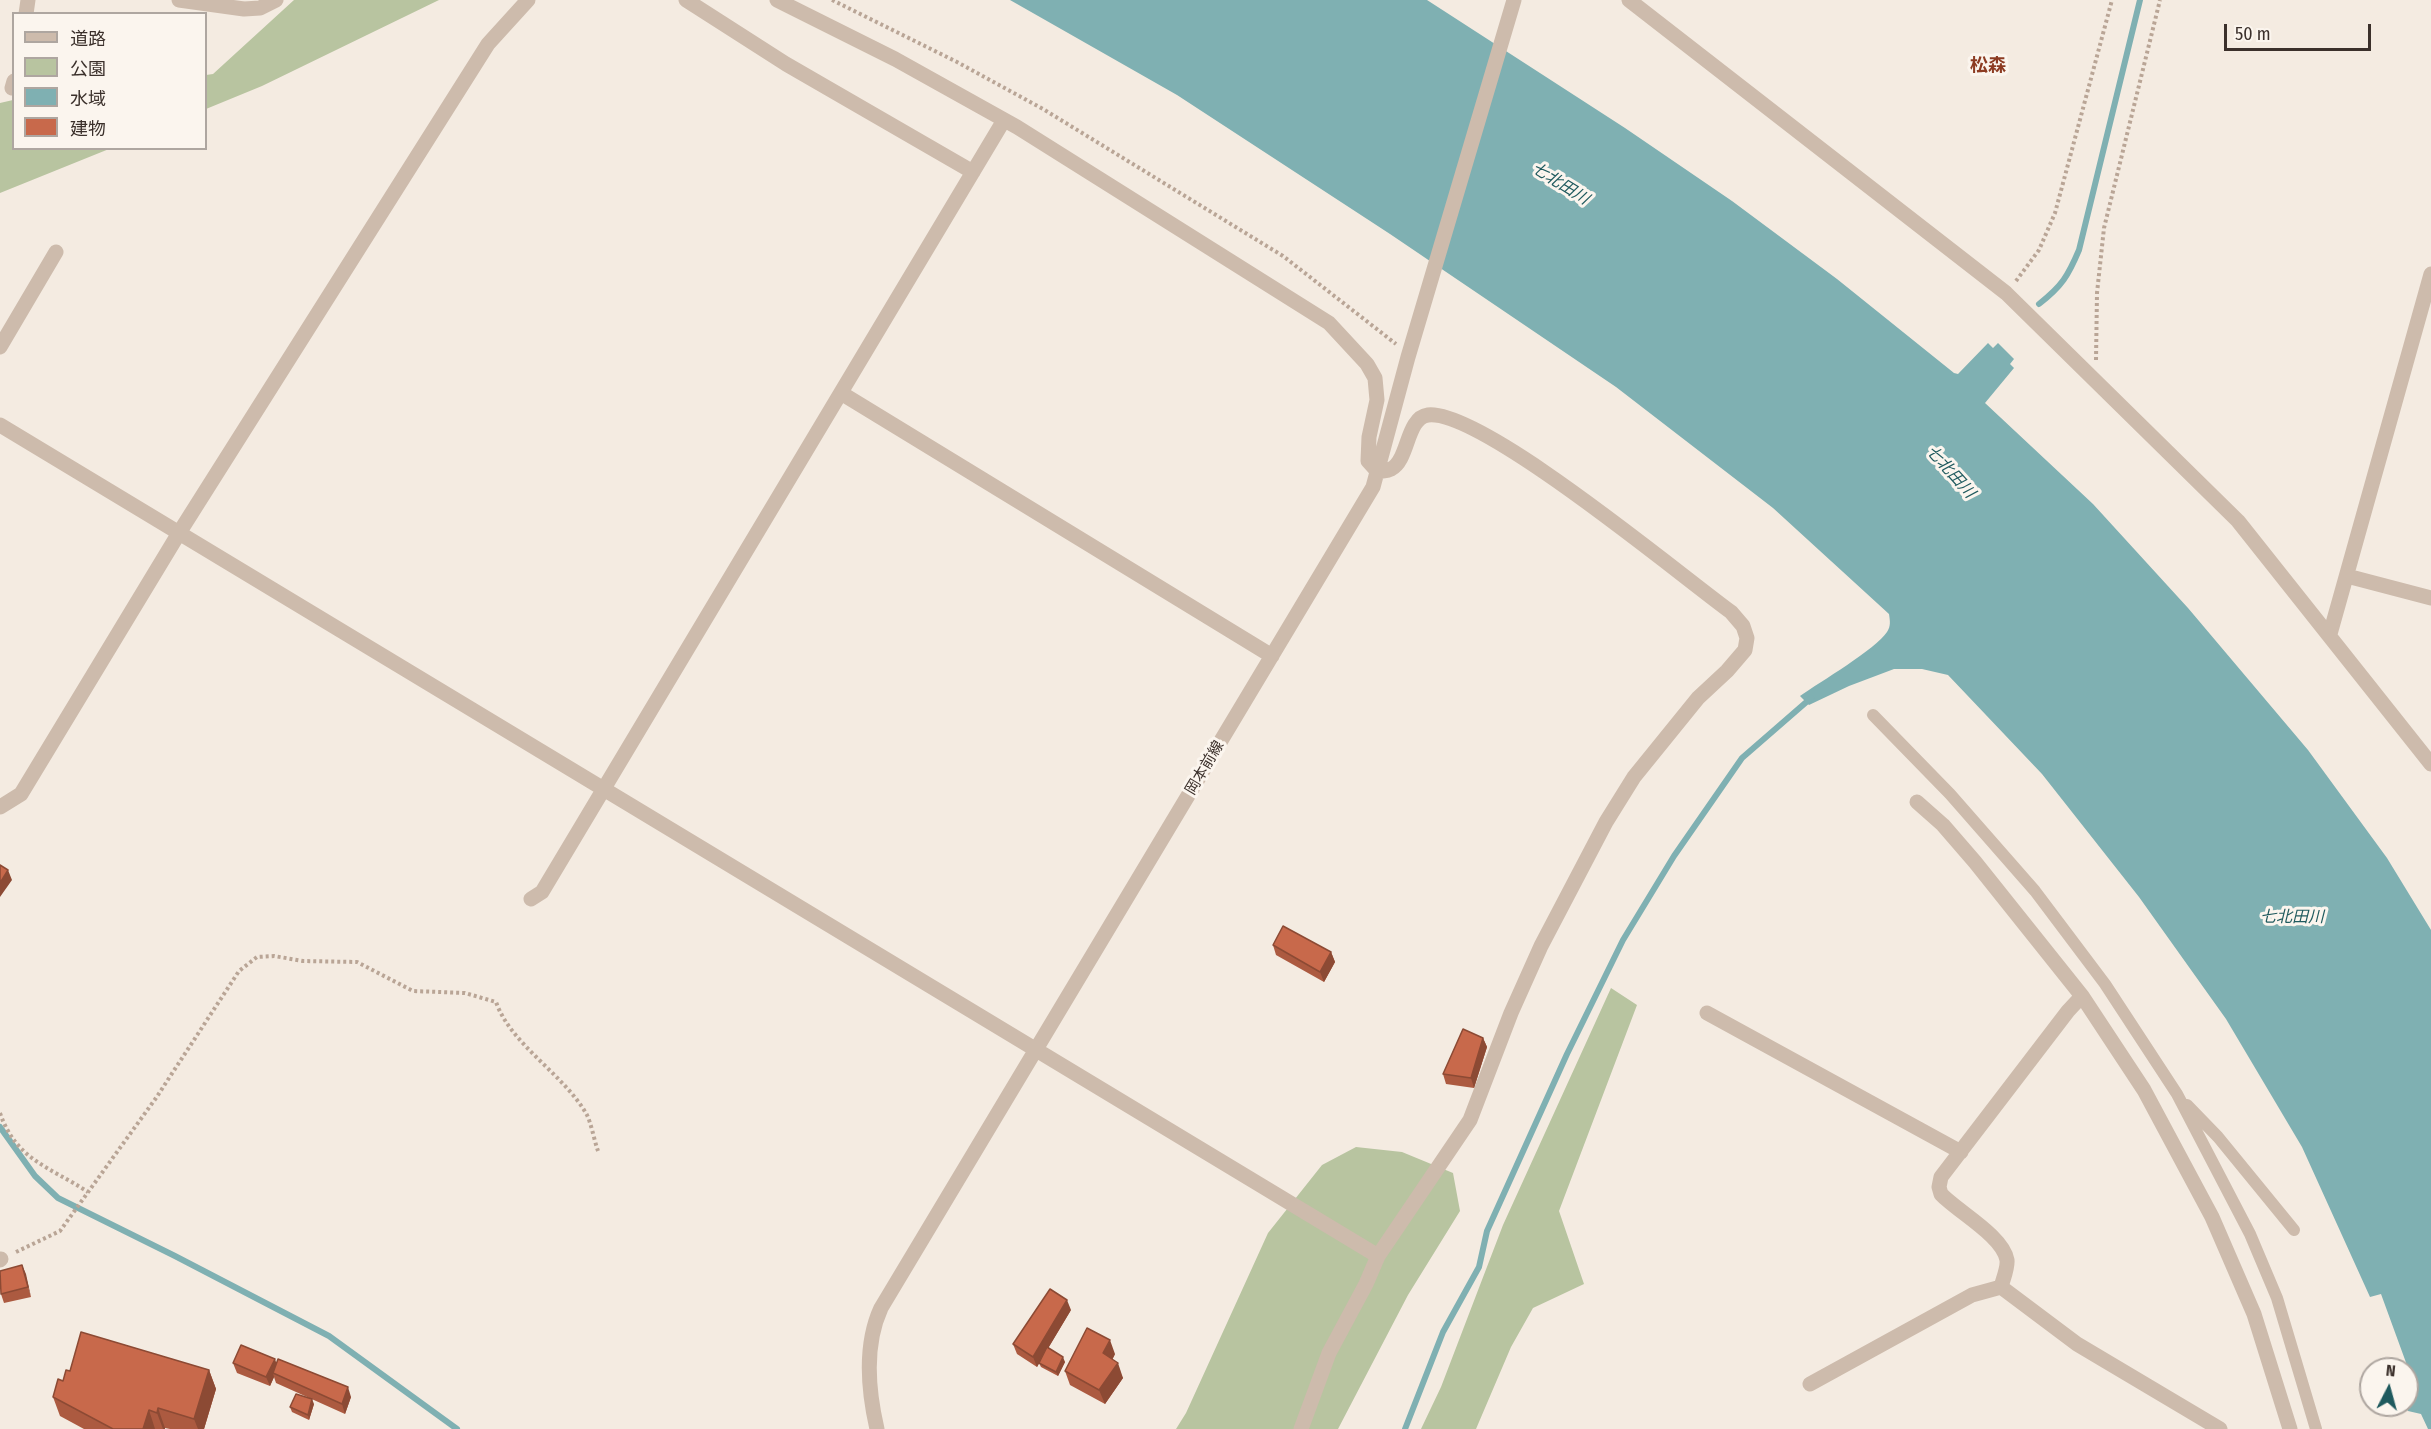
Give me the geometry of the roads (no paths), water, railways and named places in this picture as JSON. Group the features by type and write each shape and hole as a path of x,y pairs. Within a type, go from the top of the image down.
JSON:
{"street":[{"path":"179,0 244,9 260,8 276,0"},
{"path":"0,807 21,794 179,533 488,44 528,0"},
{"path":"686,0 786,64 973,171"},
{"path":"777,0 896,59 1004,120 1329,323 1367,364 1375,378 1377,400 1369,437 1368,461 1376,479"},
{"path":"1376,479 1408,357 1514,0"},
{"path":"1629,0 2006,292 2238,521 2431,764"},
{"path":"531,899 542,892 1004,120"},
{"path":"0,347 56,252"},
{"path":"2330,634 2431,274"},
{"path":"841,393 1272,656"},
{"path":"1300,1429 1329,1353 1366,1284 1378,1256 1470,1120 1507,1023 1541,946 1606,822 1634,777 1698,698 1727,671 1745,650 1747,638 1743,626 1731,612 1540,468 1461,422 1428,415 1421,418 1410,434 1402,457 1392,469 1376,479"},
{"path":"0,425 1378,1256"},
{"name":"岡本前線","path":"877,1429 870,1382 870,1342 874,1323 881,1308 1376,479"},
{"path":"2348,576 2431,598"},
{"path":"1917,802 1943,825 1975,862 2082,996 2144,1090 2212,1217 2254,1314 2290,1429"},
{"path":"2001,1287 2007,1262 2003,1249 1995,1239 1941,1194 1939,1187 1941,1177 2068,1011 2082,996"},
{"path":"1707,1013 1961,1152"},
{"path":"1810,1384 1972,1295 2001,1287"},
{"path":"2001,1287 2077,1344 2220,1429"}],"lane":[{"path":"1873,714 1950,794 2035,891 2104,984 2177,1094 2250,1234 2277,1298 2316,1429"},
{"path":"2177,1094 2218,1137 2294,1230"}],"water":[{"name":"七北田川","path":"1010,0 1427,0 1625,128 1732,201 1837,279 1954,373 1958,374 1988,343 1993,348 1998,343 2014,359 2010,364 2014,368 1985,403 2093,504 2188,608 2308,750 2387,858 2431,930 2431,1429 2428,1429 2419,1414 2419,1357 2404,1357 2381,1294 2370,1297 2302,1147 2226,1019 2139,897 2042,774 1948,675 1922,669 1894,669 1849,686 1809,705 1800,696 1860,656 1881,639 1889,628 1889,614 1773,508 1616,387 1390,234 1177,95"}],"waterway":[{"path":"2039,304 2064,280 2079,250 2140,0"},
{"path":"1405,1429 1443,1332 1479,1267 1487,1231 1567,1054 1623,940 1674,856 1742,758 1811,698"},
{"path":"0,1127 35,1176 58,1198 329,1336 457,1429"}],"district":[{"name":"松森","path":"1988,66"}]}
